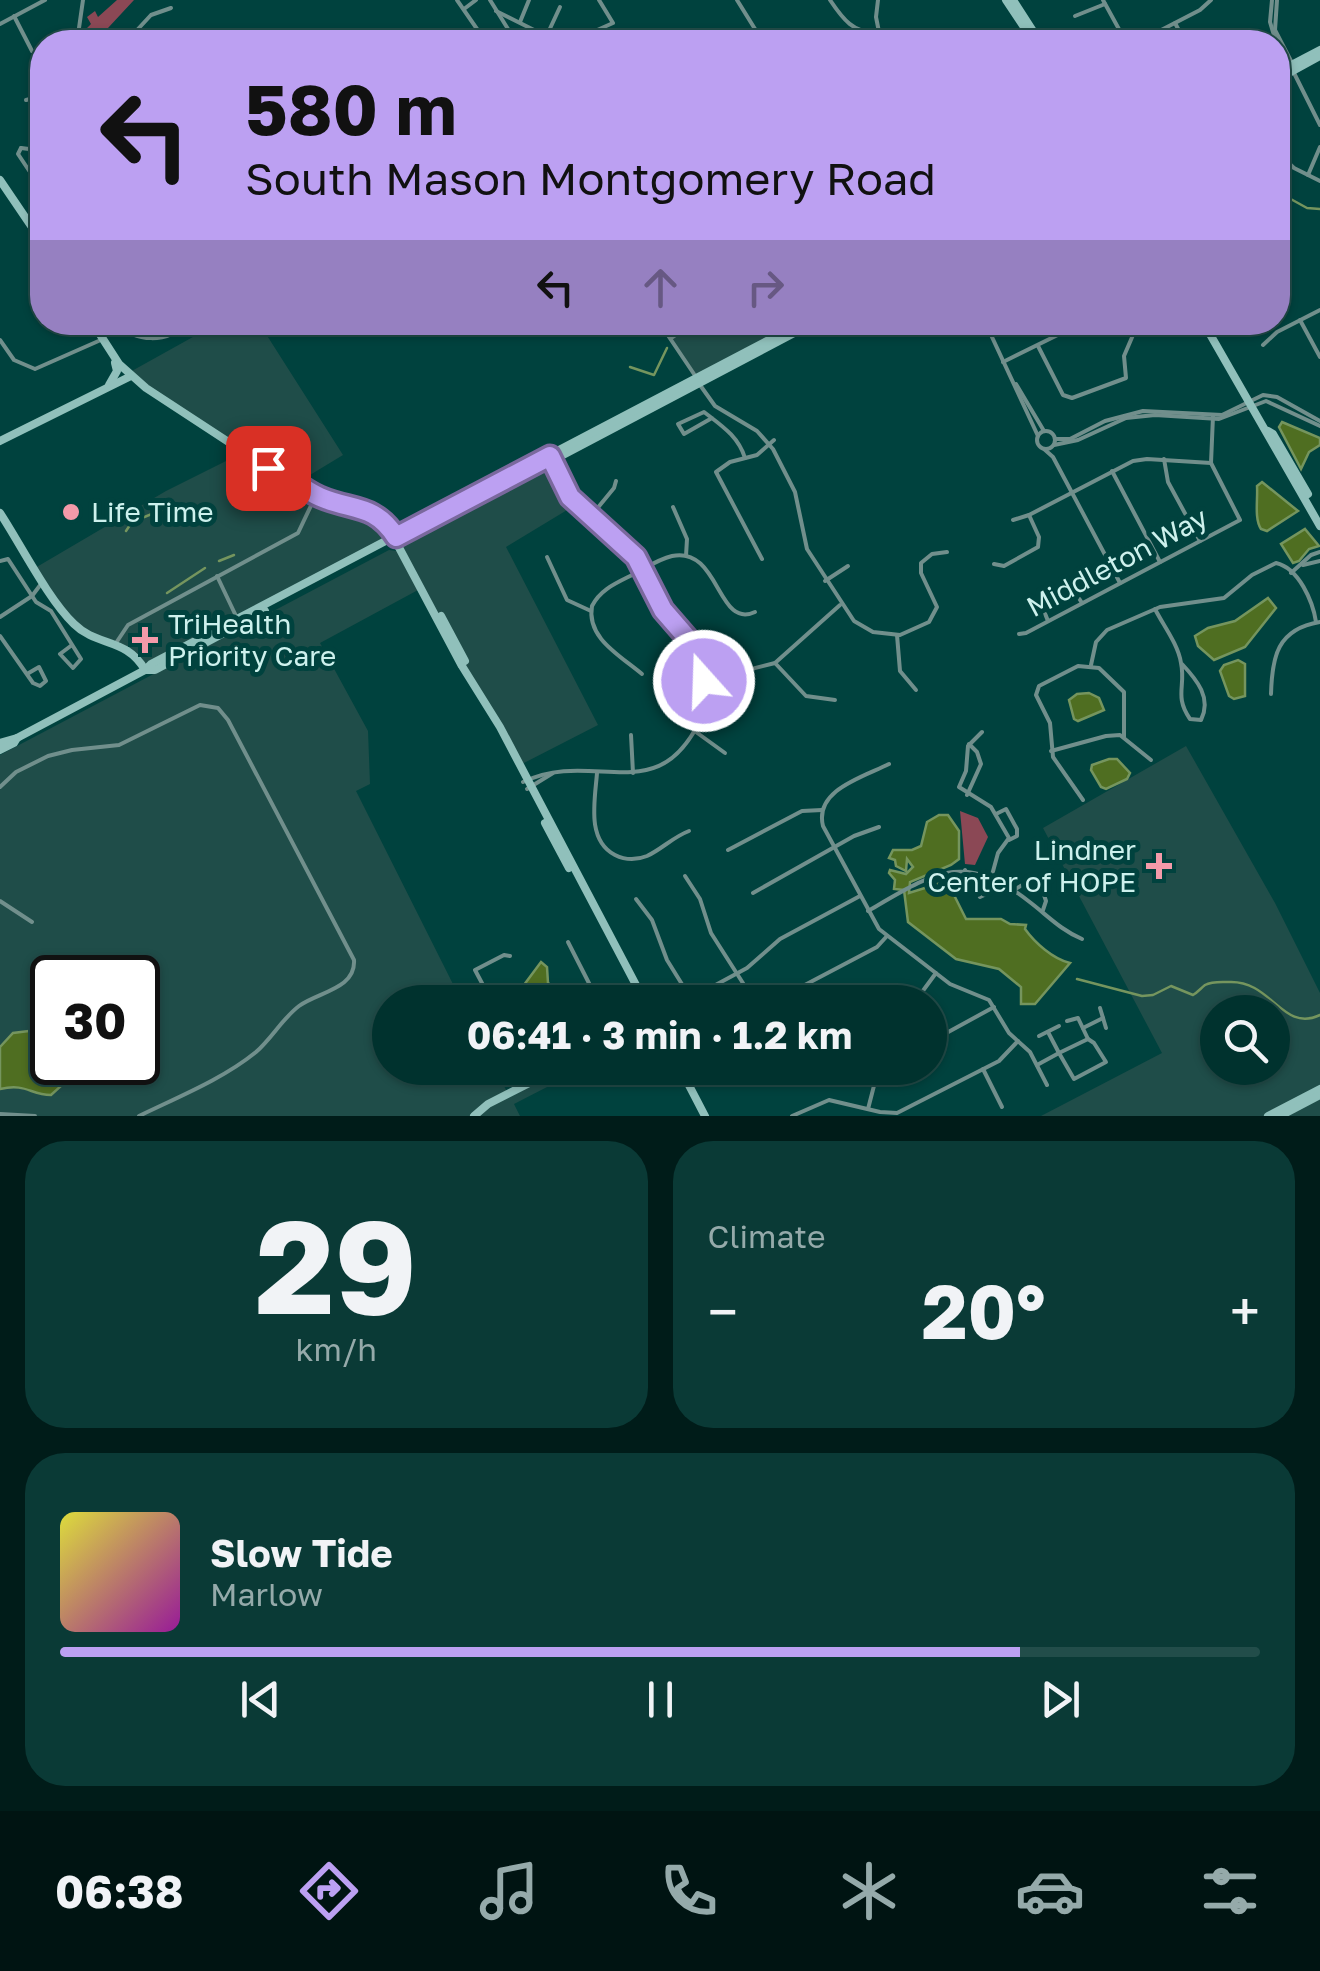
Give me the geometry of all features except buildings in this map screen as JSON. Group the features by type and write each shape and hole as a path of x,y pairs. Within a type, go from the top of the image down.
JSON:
{"main road":[{"path":"1010,0 1029,30"},
{"path":"1291,67 1320,53"},
{"path":"0,180 30,224"},
{"path":"103,335 131,376"},
{"path":"698,381 780,335"},
{"path":"145,670 154,670 789,335"},
{"path":"1213,335 1320,516"},
{"path":"101,336 131,376 301,490 368,510 382,520 397,540 635,985"},
{"path":"109,386 117,372 112,353"},
{"path":"0,439 131,376"},
{"path":"0,439 131,376"},
{"path":"1268,431 1268,438 1320,526"},
{"path":"0,513 75,625 90,635 116,643 135,656 145,670"},
{"path":"0,746 370,550 397,540"},
{"path":"474,1116 524,1085"},
{"path":"689,1085 705,1116"},
{"path":"1268,1116 1320,1092"},
{"path":"1280,1116 1320,1092"}],"street":[{"path":"0,24 44,0"},
{"path":"81,30 83,0"},
{"path":"473,0 461,4 478,30"},
{"path":"490,0 508,30"},
{"path":"520,22 529,0"},
{"path":"599,0 614,23 599,30"},
{"path":"737,0 756,30"},
{"path":"878,0 878,30"},
{"path":"1161,30 1211,0"},
{"path":"1273,30 1274,0"},
{"path":"1274,0 1275,30"},
{"path":"832,2 844,20 858,30"},
{"path":"1075,16 1104,2 1119,30"},
{"path":"549,30 560,7"},
{"path":"137,30 151,15 171,8"},
{"path":"496,11 537,30"},
{"path":"14,16 30,47"},
{"path":"1175,23 1179,30"},
{"path":"1291,67 1320,125"},
{"path":"26,100 30,99"},
{"path":"30,152 27,147 18,154 30,172"},
{"path":"1308,175 1320,147"},
{"path":"1290,165 1320,180"},
{"path":"1290,326 1320,310"},
{"path":"1300,320 1320,357"},
{"path":"135,335 154,339 171,335"},
{"path":"670,335 720,410 772,442 795,492 803,540 840,605 854,621 866,629 896,635 914,631 934,617 936,602 920,563 932,554 947,552"},
{"path":"672,338 676,335"},
{"path":"989,335 1013,382 1044,431 1050,432 1053,457"},
{"path":"1002,362 1059,335"},
{"path":"1038,346 1062,395 1072,398 1126,378 1124,356 1133,335"},
{"path":"1263,344 1277,335"},
{"path":"0,340 14,360 35,368 101,336"},
{"path":"1013,382 1038,436 1037,444 1053,457 1120,583"},
{"path":"1044,449 1054,443 1078,440 1126,416 1213,418 1252,404 1274,402 1320,424"},
{"path":"712,418 684,434 678,424 702,411 712,418 734,435 745,458"},
{"name":"Middleton Way","path":"1018,634 1240,520 1211,463 1213,418"},
{"path":"1038,436 1044,431"},
{"path":"762,559 742,515 716,474 723,466 757,454 772,442"},
{"path":"527,784 554,773 633,773 670,760 696,732 706,706 706,678 696,649 667,616 628,548 570,497 549,459"},
{"path":"1013,520 1141,460 1211,463"},
{"path":"1164,460 1168,482 1200,542"},
{"path":"1112,471 1160,562"},
{"path":"590,516 616,481"},
{"path":"116,643 128,625 298,533 316,495"},
{"path":"673,508 688,541 686,556"},
{"path":"994,564 1004,566 1038,546 1039,536 1029,515"},
{"path":"1303,565 1309,556 1320,552"},
{"path":"547,556 564,596 591,611"},
{"path":"642,674 597,635 591,611 602,592 666,558 686,556 705,568 735,613 744,616 754,612"},
{"path":"0,561 8,559 32,596 51,612 82,659 72,668 60,654 72,645"},
{"path":"1291,572 1320,561"},
{"path":"1090,665 1101,635 1156,608 1224,598 1252,575 1274,564 1286,566 1311,596 1318,622 1290,635 1277,650 1272,664 1271,694"},
{"path":"825,581 848,566"},
{"path":"217,576 236,621"},
{"path":"0,617 32,596 44,581"},
{"path":"1048,621 1040,600 1059,586 1071,586 1082,604"},
{"path":"231,603 248,614"},
{"path":"706,678 776,663 840,605"},
{"path":"1156,608 1182,664 1203,693 1204,717 1196,721 1182,708 1182,664"},
{"path":"896,635 900,671 916,690"},
{"path":"0,636 27,674"},
{"path":"776,663 806,696 835,700"},
{"path":"1083,800 1051,751 1050,723 1037,700 1037,690 1073,668 1099,668 1124,692 1124,736"},
{"path":"0,787 16,772 48,756 119,745 200,705 218,708 228,720 352,955 354,970 348,981 295,1010 257,1051 140,1116"},
{"path":"696,732 724,754"},
{"path":"982,732 968,744 966,771 958,787 990,806 1009,840"},
{"path":"631,735 633,773"},
{"path":"1051,751 1106,736 1124,736 1152,760"},
{"path":"968,744 977,752 981,764 968,794"},
{"path":"888,764 834,793 822,810 823,826 876,925 954,986 985,997 1006,1029 1027,1048 1047,1084"},
{"path":"596,773 595,827 602,843 613,853 641,858 689,832"},
{"path":"992,876 1000,851 1017,836 1006,808 996,814"},
{"path":"728,850 802,811 822,810"},
{"path":"754,893 834,847 879,827"},
{"path":"965,870 980,897 1006,884"},
{"path":"868,911 910,888 946,873 965,870 992,876 1006,884 1059,928 1082,939"},
{"path":"685,876 700,900 711,932 745,985"},
{"path":"1014,890 1032,879 1039,880 1046,901 1042,912"},
{"path":"719,985 754,964 780,938 860,896"},
{"path":"636,899 652,920 664,955 682,985"},
{"path":"0,901 32,922"},
{"path":"805,985 877,947 887,936"},
{"path":"568,942 590,985"},
{"path":"483,985 475,970 504,954 510,956"},
{"path":"928,985 936,973"},
{"path":"947,1033 994,1008"},
{"path":"1100,1008 1106,1028"},
{"path":"1048,1032 1074,1079 1106,1062 1078,1018 1067,1022"},
{"path":"1083,1028 1103,1018"},
{"path":"1039,1036 1058,1026"},
{"path":"1037,1065 1088,1039"},
{"path":"792,1116 829,1100 897,1113 1005,1057 1018,1041"},
{"path":"983,1069 1002,1107"},
{"path":"868,1109 874,1085"},
{"path":"0,1114 35,1116"}],"shaded area":[{"path":"117,0 134,0 106,30 86,30 91,24 87,17 95,11 98,17"},
{"path":"196,335 267,335 343,455 310,475 303,486 270,465 308,494 368,511 395,537 145,670 140,662 75,625 35,568 166,491 244,452 146,388 130,372"},
{"path":"667,335 780,335 697,378"},
{"path":"1282,422 1320,438 1320,445 1309,452 1301,469 1279,427"},
{"path":"548,463 577,504 506,547 598,725 520,765 395,537"},
{"path":"1262,482 1298,511 1267,531 1261,529 1257,514 1257,486"},
{"path":"1305,529 1319,546 1293,563 1281,544"},
{"path":"389,550 397,551 418,590 320,643 368,731 370,784 356,791 453,985 372,985 372,1085 504,1085 508,1094 526,1085 551,1085 514,1104 520,1116 0,1116 0,755"},
{"path":"1268,598 1276,608 1245,647 1214,660 1198,646 1195,636 1235,621"},
{"path":"1238,660 1245,664 1245,696 1234,699 1229,696 1220,671 1224,665"},
{"path":"1089,693 1099,698 1104,710 1078,721 1069,700 1077,694"},
{"name":"Lindner Center of HOPE","path":"1186,746 1275,903 1320,993 1320,1116 1041,1116 1162,1053 1043,828"},
{"path":"1117,759 1130,773 1127,779 1106,789 1091,770 1092,765"},
{"path":"960,811 978,818 988,837 975,865 965,864"},
{"path":"948,815 959,831 959,859 910,882 909,893 947,881 966,919 1001,919 1026,925 1025,929 1039,945 1070,963 1035,1004 1021,1004 1021,987 999,969 956,959 908,922 904,890 894,889 895,880 889,873 890,870 906,874 913,867 907,859 906,871 889,858 893,850 921,846 927,822"},
{"path":"541,962 547,967 551,985 524,985"},
{"path":"30,1031 30,1085 61,1085 51,1095 16,1087 0,1089 0,1047 13,1033"}],"waterway":[{"path":"1290,199 1307,208 1320,209"},
{"path":"630,367 654,375 667,348"},
{"path":"126,531 132,522 164,509"},
{"path":"219,561 234,555"},
{"path":"167,593 205,568"},
{"path":"1077,979 1142,996 1171,986 1193,995 1211,983 1244,984 1296,1017 1320,1015"}],"place":[{"name":"Life Time","path":"71,512"},
{"name":"TriHealth Priority Care","path":"145,640"},
{"name":"Lindner Center of HOPE","path":"1159,866"}],"route":[{"path":"268,468 266,465 320,497 368,510 396,537 550,456 570,497 634,553 663,610 702,655 709,680 704,681"}]}
